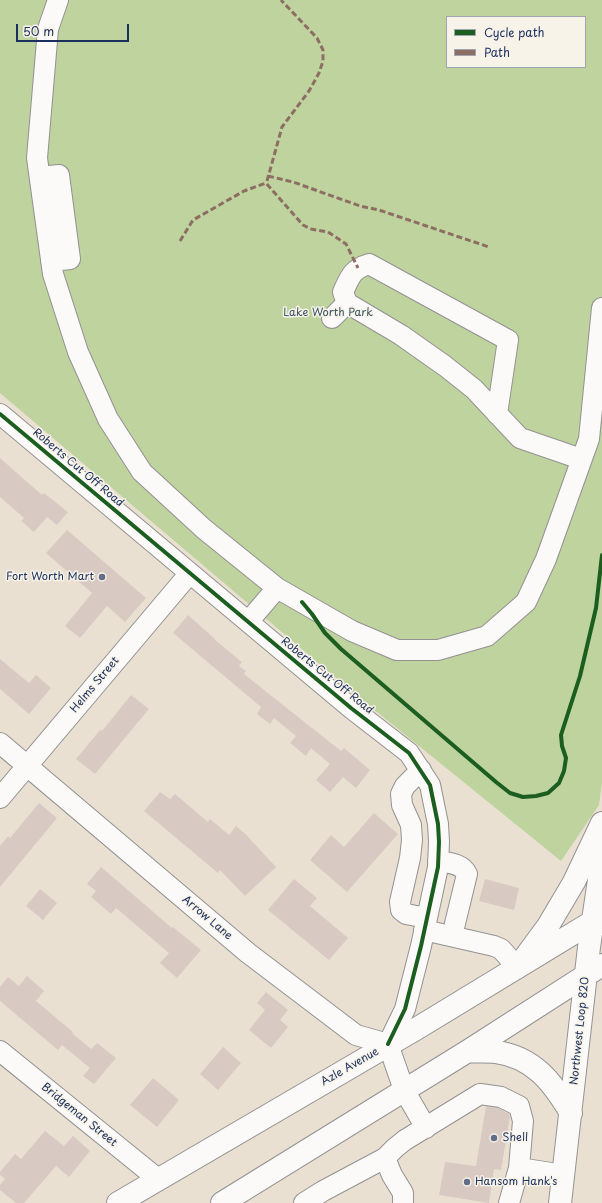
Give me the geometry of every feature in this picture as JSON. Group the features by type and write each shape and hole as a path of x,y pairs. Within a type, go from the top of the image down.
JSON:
{"main road":[{"path":"518,968 548,926 574,882 602,823"},
{"name":"Northwest Loop 820","path":"560,1203 571,1113 594,970 602,860"},
{"name":"Azle Avenue","path":"118,1203 518,968 598,919"},
{"path":"222,1203 468,1051 594,970"},
{"path":"468,1051 496,1052 512,1056 530,1064 551,1082 571,1113"},
{"path":"141,1203 158,1180"}],"street":[{"path":"58,0 48,28 37,158 53,274 78,352 108,419 142,472 204,529 277,588 352,631 397,650 438,650 487,636 526,602 546,559 581,459 595,438 602,308"},
{"path":"497,414 508,340 369,264 358,268 349,280 343,292 347,303 401,335 445,366 474,389 497,414 520,438 581,459"},
{"path":"332,318 347,303"},
{"name":"Roberts Cut Off Road","path":"0,414 248,622 409,753 421,770 430,785 438,824 438,861 405,1009 388,1044"},
{"name":"Helms Street","path":"0,798 190,573"},
{"path":"248,622 277,588"},
{"name":"Arrow Lane","path":"0,743 248,953 356,1035 388,1044"},
{"path":"421,770 405,786 401,794 402,805 411,825 412,840 410,858 400,902 401,910 425,924 452,936 501,949 518,968"},
{"path":"438,861 459,865 467,874 452,936"},
{"path":"432,892 461,899"},
{"path":"388,1044 404,1090 426,1128"},
{"name":"Bridgeman Street","path":"0,1051 158,1180"},
{"path":"304,1203 322,1191 385,1158 395,1148 480,1094 502,1097 519,1106 523,1121 519,1168 509,1203"},
{"path":"385,1158 392,1175 403,1192 403,1203"},
{"path":"519,1168 564,1175"}],"green space":[{"name":"Lake Worth Park","path":"0,0 602,0 602,783 599,805 561,861 356,695 0,393"}],"building":[{"path":"0,458 42,495 44,493 68,512 57,525 47,517 34,532 21,521 24,518 0,497"},
{"path":"67,530 146,598 125,622 107,606 80,638 65,626 92,593 46,553"},
{"path":"188,615 242,662 239,666 246,671 244,674 341,751 344,748 370,770 356,788 343,777 330,792 316,780 330,764 311,748 306,756 290,743 296,736 274,718 270,724 257,714 261,707 173,633"},
{"path":"0,659 29,683 36,675 51,688 29,714 0,689"},
{"path":"131,695 149,709 95,774 76,759 100,730 102,731"},
{"path":"160,792 170,799 175,794 208,822 210,819 229,835 236,826 249,837 276,867 245,896 220,870 218,873 144,811"},
{"path":"39,803 57,818 0,887 0,846 8,836 10,838"},
{"path":"374,813 398,834 347,892 310,860 331,835 344,847"},
{"path":"101,867 172,928 173,927 201,950 177,978 160,963 169,953 116,908 111,914 91,897 96,891 87,884"},
{"path":"294,879 317,898 310,906 348,938 329,960 268,910"},
{"path":"485,879 519,888 514,910 479,901"},
{"path":"40,889 57,903 43,920 26,906"},
{"path":"27,976 44,991 36,1001 91,1049 97,1043 116,1058 94,1084 83,1076 90,1068 62,1045 58,1050 0,1001 0,987 8,977 19,986"},
{"path":"266,992 288,1010 280,1020 288,1027 271,1048 249,1030 265,1010 257,1003"},
{"path":"223,1047 241,1063 218,1090 200,1074"},
{"path":"153,1078 179,1100 157,1127 130,1105"},
{"path":"486,1106 498,1108 510,1116 501,1170 494,1169 489,1203 439,1195 445,1162 476,1166"},
{"path":"45,1131 64,1146 73,1136 90,1151 69,1177 56,1166 24,1203 16,1203 0,1190 0,1185 5,1179 0,1175 0,1172 15,1154 21,1159"}],"marked path":[{"path":"267,181 282,127 309,91 319,73 323,61 323,50 317,38 281,0"},
{"path":"268,176 293,182 360,206 379,210 489,247"},
{"path":"180,241 193,220 244,191 266,183 303,225 311,229 328,232 346,244 358,268"}],"cycle path":[{"path":"0,414 351,708 409,753 430,785 438,824 438,867 421,946 405,1009 388,1044"},
{"path":"302,602 325,633 341,649 496,782 510,793 523,797 536,796 548,793 559,783 564,771 566,758 562,746 561,735 580,676 596,608 602,555"}],"place":[{"name":"Fort Worth Mart","path":"102,577"},
{"name":"Shell","path":"494,1138"},
{"name":"Hansom Hank's","path":"467,1182"}]}
